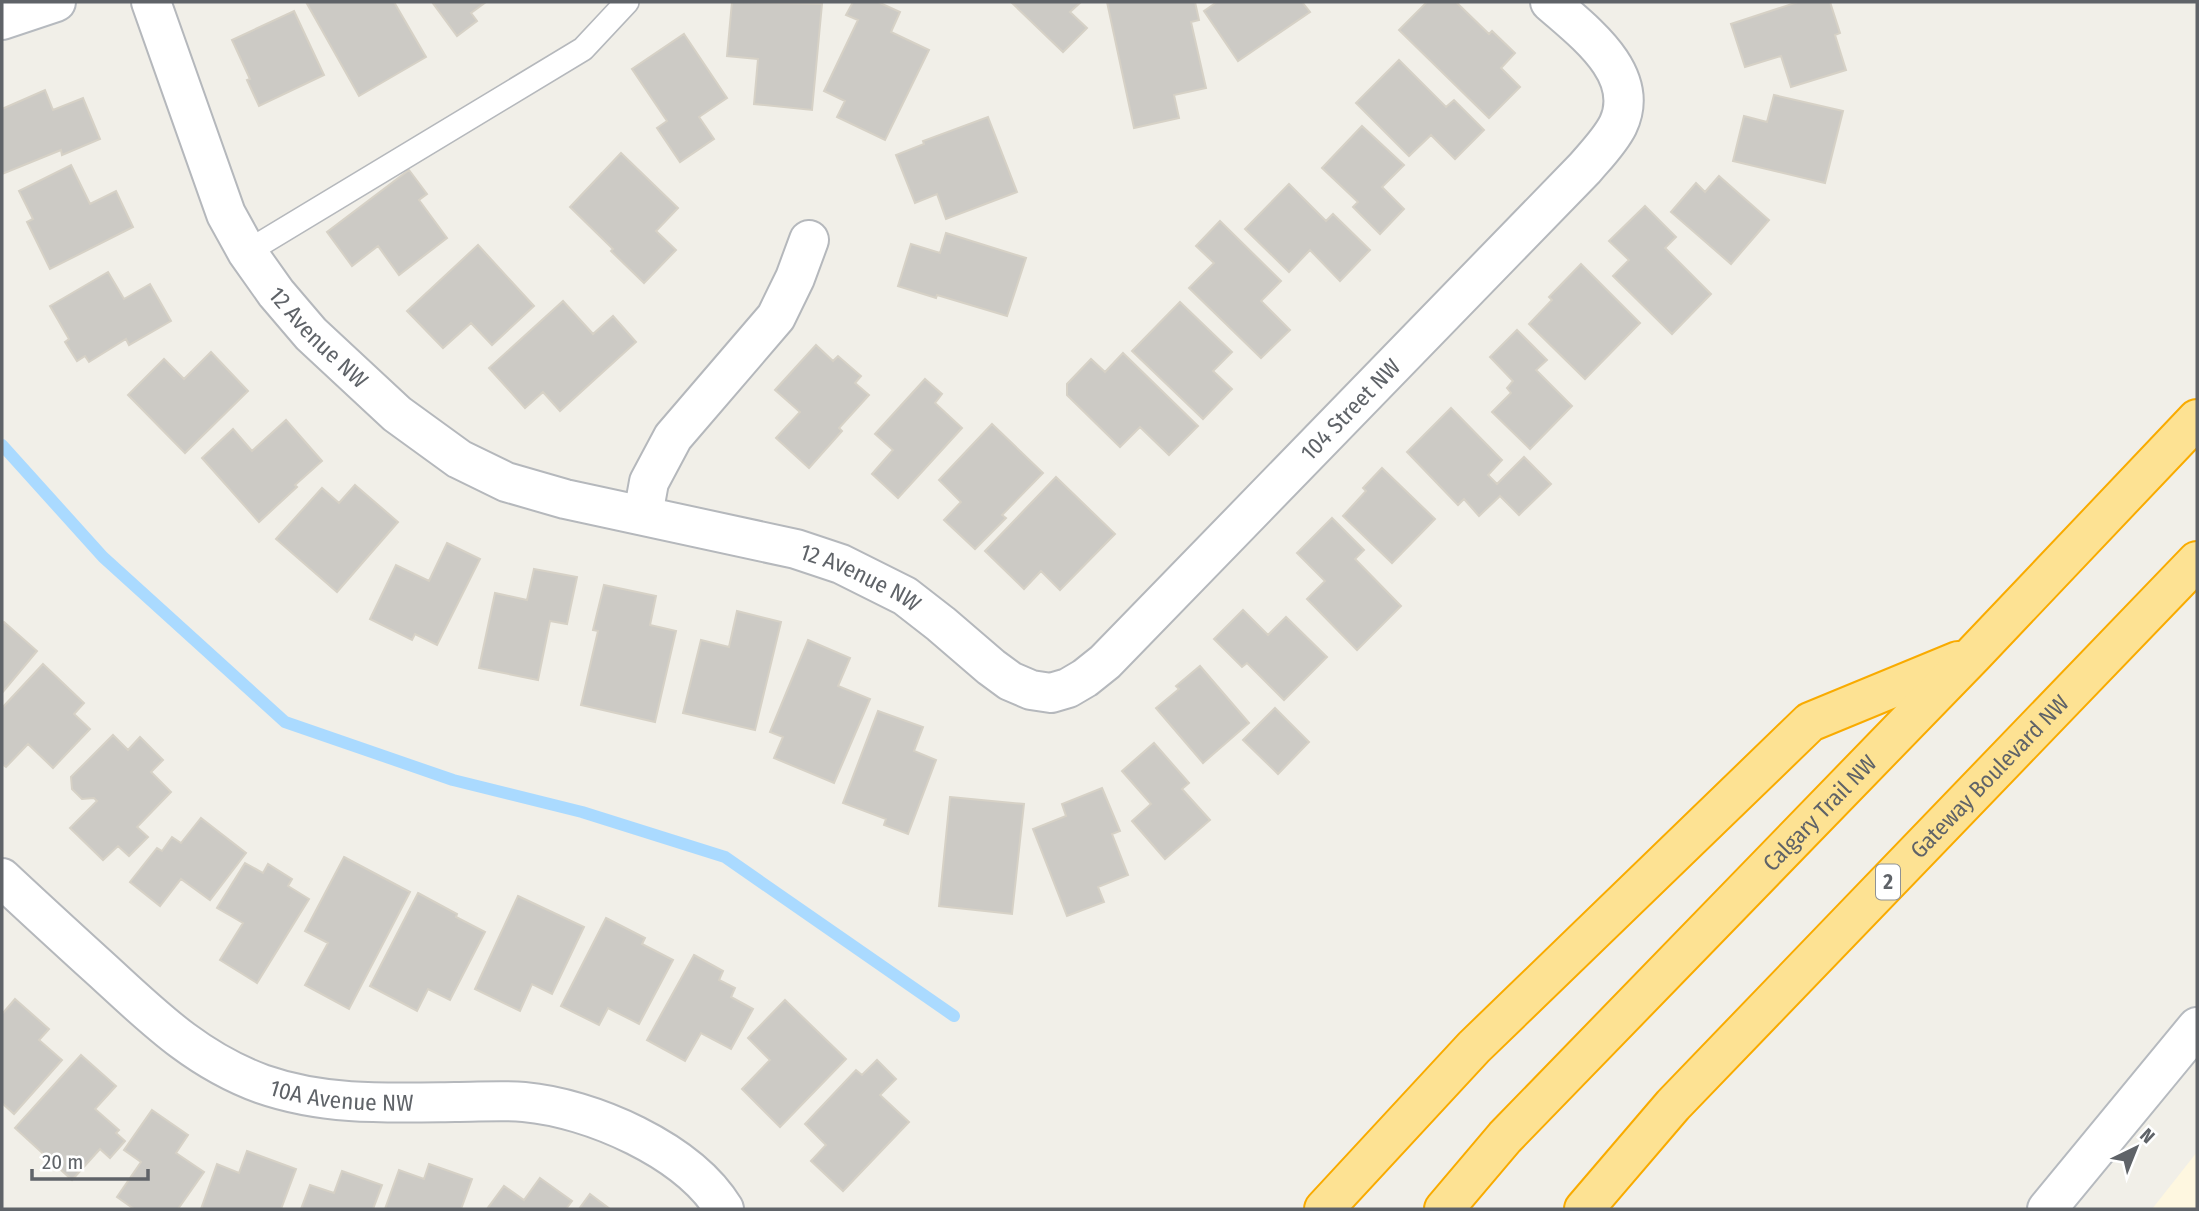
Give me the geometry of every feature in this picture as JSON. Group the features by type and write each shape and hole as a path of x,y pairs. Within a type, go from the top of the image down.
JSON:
{"highway":[{"name":"Calgary Trail NW","path":"1444,1209 1505,1137 1973,655 2197,419"},
{"name":"Gateway Boulevard NW","path":"1584,1209 1672,1105 2197,561"},
{"path":"1324,1209 1474,1047 1810,722 1973,655"}],"street":[{"path":"2,20 56,2"},
{"name":"12 Avenue NW","path":"150,2 226,214 247,252 276,293 311,334 397,414 459,459 506,482 565,499 796,549 841,564 905,596 1010,681 1031,690 1051,693"},
{"name":"104 Street NW","path":"1051,693 1068,688 1095,670 1163,603 1585,168 1617,128 1625,102 1622,86 1612,65 1597,45 1550,2"},
{"path":"643,515 649,482 660,458 673,437 776,317 795,278 809,240"},
{"name":"10A Avenue NW","path":"2,878 166,1030 230,1071 292,1093 323,1099 366,1103 525,1102 564,1110 615,1126 654,1145 683,1165 706,1187 723,1209"},
{"path":"2047,1209 2197,1027"}],"lane":[{"path":"247,252 583,49 627,2"}],"shaded area":[{"path":"2197,1152 2197,1209 2152,1209"}],"building":[{"path":"306,2 394,2 426,57 359,96"},
{"path":"432,2 486,2 471,13 477,21 457,36"},
{"path":"732,2 822,4 812,110 754,104 758,59 727,56"},
{"path":"853,2 878,2 900,12 891,32 929,50 885,140 837,117 845,101 824,91 858,20 846,15"},
{"path":"1011,2 1081,2 1070,12 1087,28 1063,52"},
{"path":"1107,2 1195,2 1199,20 1191,22 1206,88 1174,95 1179,118 1134,128"},
{"path":"1217,2 1302,2 1310,12 1238,61 1204,11"},
{"path":"1427,2 1456,2 1489,34 1492,31 1515,53 1501,68 1520,87 1489,118 1399,30"},
{"path":"1798,2 1830,2 1840,33 1835,35 1846,70 1791,87 1781,56 1745,67 1731,24"},
{"path":"294,11 324,75 259,106 232,40"},
{"path":"684,34 727,98 699,117 714,139 680,162 657,128 667,121 632,69"},
{"path":"1399,60 1446,107 1454,100 1484,130 1455,159 1431,135 1409,156 1356,103"},
{"path":"45,90 53,110 83,98 100,139 62,155 61,150 2,174 2,109"},
{"path":"1774,95 1843,111 1825,183 1733,161 1744,116 1767,122"},
{"path":"988,117 1017,192 946,219 937,194 915,203 896,155 924,144 923,141"},
{"path":"1362,126 1404,165 1382,187 1404,209 1380,234 1353,207 1358,202 1322,168"},
{"path":"621,153 678,208 656,231 676,250 644,283 570,207"},
{"path":"71,165 90,204 116,191 133,227 50,269 27,222 33,219 19,191"},
{"path":"409,170 427,194 419,200 447,238 399,275 378,246 352,266 327,232"},
{"path":"1719,176 1769,220 1731,264 1671,212 1696,183 1705,192"},
{"path":"1289,184 1326,221 1333,214 1370,250 1340,281 1310,250 1289,272 1245,229"},
{"path":"1645,206 1676,237 1665,248 1711,294 1672,334 1613,276 1629,260 1609,241"},
{"path":"1220,221 1281,281 1261,301 1290,330 1261,358 1189,288 1214,263 1196,246"},
{"path":"946,233 1026,258 1007,316 898,286 911,244 940,253"},
{"path":"478,245 534,306 492,345 471,323 443,348 407,311"},
{"path":"1581,264 1640,323 1585,379 1529,324 1552,300 1549,297"},
{"path":"108,272 124,299 150,284 171,321 129,345 126,339 89,362 85,356 77,361 65,342 69,339 50,306"},
{"path":"563,301 593,334 613,316 636,342 560,411 543,392 525,408 489,368"},
{"path":"1180,302 1232,352 1213,371 1232,389 1203,419 1132,351"},
{"path":"1517,330 1547,360 1536,370 1572,406 1530,449 1492,412 1511,393 1507,388 1513,381 1490,357"},
{"path":"816,345 833,361 838,356 861,376 855,383 869,395 839,428 842,431 809,468 776,438 800,412 775,390"},
{"path":"211,352 248,391 185,453 128,395 164,359 184,379"},
{"path":"1123,353 1198,426 1169,455 1140,427 1120,447 1067,395 1067,384 1091,359 1105,372"},
{"path":"925,379 942,394 935,403 962,428 898,498 872,474 893,450 875,434"},
{"path":"1451,408 1502,460 1488,475 1497,484 1524,457 1551,484 1519,515 1500,496 1479,516 1464,499 1458,505 1407,452"},
{"path":"286,420 322,461 259,522 202,458 233,429 252,451"},
{"path":"992,424 1043,473 1002,515 1006,518 975,549 944,520 961,502 939,480"},
{"path":"1382,468 1435,519 1392,563 1343,516 1366,491 1363,488"},
{"path":"1056,477 1115,534 1060,590 1041,571 1024,589 985,551"},
{"path":"355,485 398,522 337,592 276,539 322,488 339,503"},
{"path":"1332,518 1364,550 1355,559 1401,606 1357,650 1307,599 1325,581 1297,553"},
{"path":"447,543 480,559 437,645 415,634 412,640 370,619 396,565 429,581"},
{"path":"534,569 577,577 567,624 550,621 538,680 479,668 495,593 527,600"},
{"path":"604,585 656,596 650,625 676,631 655,722 581,705 598,631 593,630"},
{"path":"1243,610 1268,635 1286,617 1327,657 1284,700 1247,663 1242,667 1214,639"},
{"path":"737,611 781,622 755,730 683,713 701,640 729,647"},
{"path":"4,622 37,651 2,693 2,624"},
{"path":"808,640 850,658 838,686 870,699 834,783 774,758 783,737 770,732"},
{"path":"43,664 84,703 74,714 90,729 53,768 28,744 6,767 2,764 2,708"},
{"path":"1200,666 1249,723 1203,763 1156,708 1179,689 1176,686"},
{"path":"1275,708 1309,742 1278,774 1243,740"},
{"path":"878,711 923,727 914,751 936,760 908,834 884,825 886,819 843,803"},
{"path":"113,735 128,750 140,737 163,760 151,772 171,792 137,827 148,837 129,856 118,846 103,860 70,828 97,801 94,798 82,799 72,789 71,777"},
{"path":"1154,743 1189,783 1182,789 1210,820 1165,859 1132,821 1151,804 1122,771"},
{"path":"1102,788 1120,831 1112,834 1128,875 1098,887 1104,902 1067,916 1033,829 1066,816 1062,804"},
{"path":"950,797 1024,804 1012,914 939,906"},
{"path":"201,818 246,853 210,900 181,879 160,906 130,882 157,848 162,851 172,837 181,843"},
{"path":"344,857 410,892 349,1009 305,985 328,943 305,931"},
{"path":"245,863 263,873 268,864 292,879 288,886 309,899 257,983 220,960 243,923 217,908"},
{"path":"418,893 485,932 450,1000 428,989 417,1011 370,986"},
{"path":"518,896 584,927 552,994 532,984 520,1011 475,989"},
{"path":"606,918 645,938 642,944 673,960 639,1024 608,1008 599,1025 561,1006"},
{"path":"694,955 723,971 719,980 735,988 731,997 753,1009 731,1049 701,1033 685,1061 647,1040"},
{"path":"15,999 49,1029 39,1040 62,1060 14,1114 2,1103 2,1014"},
{"path":"785,1000 846,1059 780,1127 742,1089 770,1060 748,1038"},
{"path":"81,1055 116,1086 95,1109 119,1130 116,1133 125,1141 110,1158 100,1149 72,1180 15,1128"},
{"path":"877,1060 896,1079 880,1095 909,1122 843,1191 811,1161 826,1145 805,1124 856,1070 862,1075"},
{"path":"152,1110 188,1135 176,1153 204,1172 178,1209 134,1209 117,1197 141,1162 124,1150"},
{"path":"247,1151 296,1169 281,1209 201,1209 217,1164 239,1173"},
{"path":"429,1164 472,1179 461,1209 385,1209 399,1170 424,1179"},
{"path":"342,1171 382,1185 373,1209 301,1209 310,1185 334,1193"},
{"path":"540,1178 572,1201 566,1209 487,1209 504,1186 524,1200"},
{"path":"590,1194 610,1209 579,1209"}],"waterway":[{"path":"2,445 103,557 285,722 453,780 582,812 725,857 954,1016"}]}
